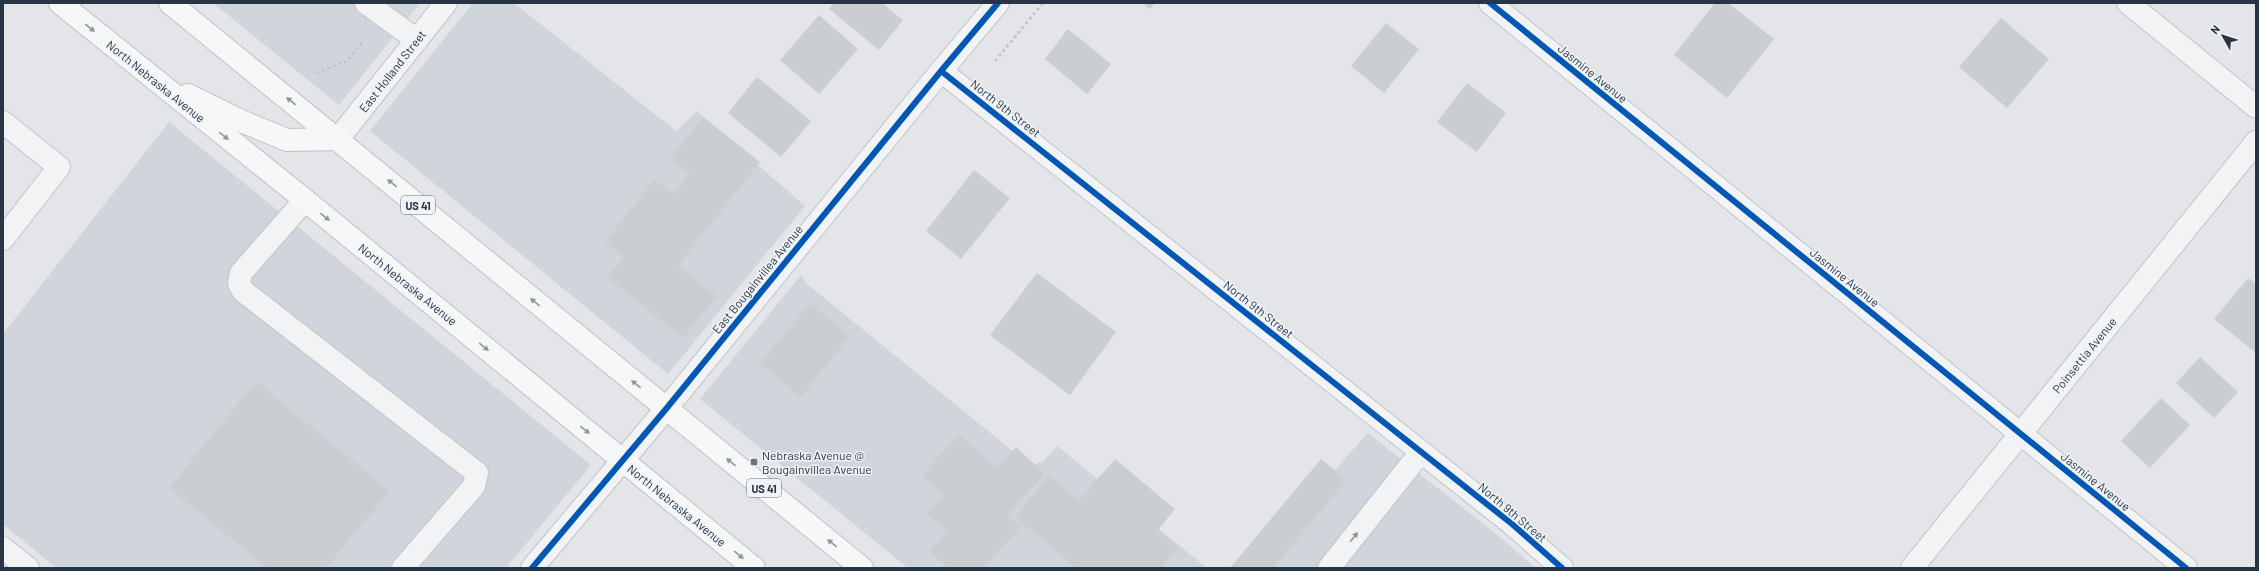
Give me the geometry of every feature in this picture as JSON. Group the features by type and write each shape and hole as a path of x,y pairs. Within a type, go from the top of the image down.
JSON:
{"main road":[{"name":"North Nebraska Avenue","path":"60,3 305,200 754,568"},
{"name":"US 41","path":"170,3 862,568"},
{"path":"149,76 241,121 287,140 338,139"}],"street":[{"path":"366,3 383,17 417,40"},
{"name":"East Holland Street","path":"338,139 446,3"},
{"name":"East Bougainvillea Avenue","path":"532,568 666,408 940,71 998,3"},
{"name":"Jasmine Avenue","path":"1490,3 2186,568"},
{"path":"2128,3 2256,107"},
{"name":"North 9th Street","path":"940,71 1512,524 1562,568"},
{"path":"3,122 59,167 3,239"},
{"name":"Poinsettia Avenue","path":"1912,568 2256,142"},
{"path":"305,200 241,273 238,284 243,291 477,473 474,486 403,568"},
{"path":"1329,568 1421,452"},
{"path":"3,548 28,568"}],"path":[{"path":"995,61 1043,3"},
{"path":"316,73 347,61 383,17"}],"shaded area":[{"path":"213,3 420,3 339,105"},
{"path":"473,3 514,3 676,131 697,111 805,206 668,374 370,131"},
{"path":"169,122 591,465 506,568 56,568 3,524 3,334"},
{"path":"801,275 807,284 1024,460 1033,464 1043,462 1057,446 1207,568 908,568 700,399"},
{"path":"1368,433 1501,538 1535,568 1247,568"}],"building":[{"path":"834,3 882,3 903,20 879,50 829,9"},
{"path":"1143,3 1155,3 1150,9"},
{"path":"1715,3 1728,3 1774,39 1727,98 1674,55"},
{"path":"819,15 858,49 819,94 780,60"},
{"path":"2001,18 2049,59 2007,108 1959,67"},
{"path":"1386,23 1419,49 1384,93 1351,66"},
{"path":"1068,29 1111,64 1087,94 1045,59"},
{"path":"757,77 811,121 781,157 728,113"},
{"path":"1467,83 1506,113 1477,152 1437,122"},
{"path":"703,117 760,162 678,266 717,296 683,338 607,277 624,257 605,242 654,179 673,194 690,174 670,159"},
{"path":"974,170 1010,198 961,259 926,231"},
{"path":"1037,273 1116,332 1070,395 990,335"},
{"path":"2248,278 2256,284 2256,353 2214,319"},
{"path":"810,303 850,336 801,397 760,364"},
{"path":"2200,357 2238,392 2214,418 2176,383"},
{"path":"256,381 390,491 326,568 267,568 169,488"},
{"path":"2161,398 2190,425 2150,468 2121,441"},
{"path":"959,434 997,468 1016,447 1045,474 1008,515 1021,527 983,568 948,568 929,551 947,532 926,513 944,494 922,475"},
{"path":"1115,459 1175,509 1158,530 1178,547 1161,568 1076,568 1015,517 1049,475 1079,500"},
{"path":"1321,459 1347,480 1273,568 1230,568"}],"cycle path":[{"path":"532,568 666,409 998,3"},
{"path":"1490,3 2186,568"},
{"path":"941,71 1512,524 1562,568"}],"place":[{"name":"Nebraska Avenue @ Bougainvillea Avenue","path":"754,462"}]}
